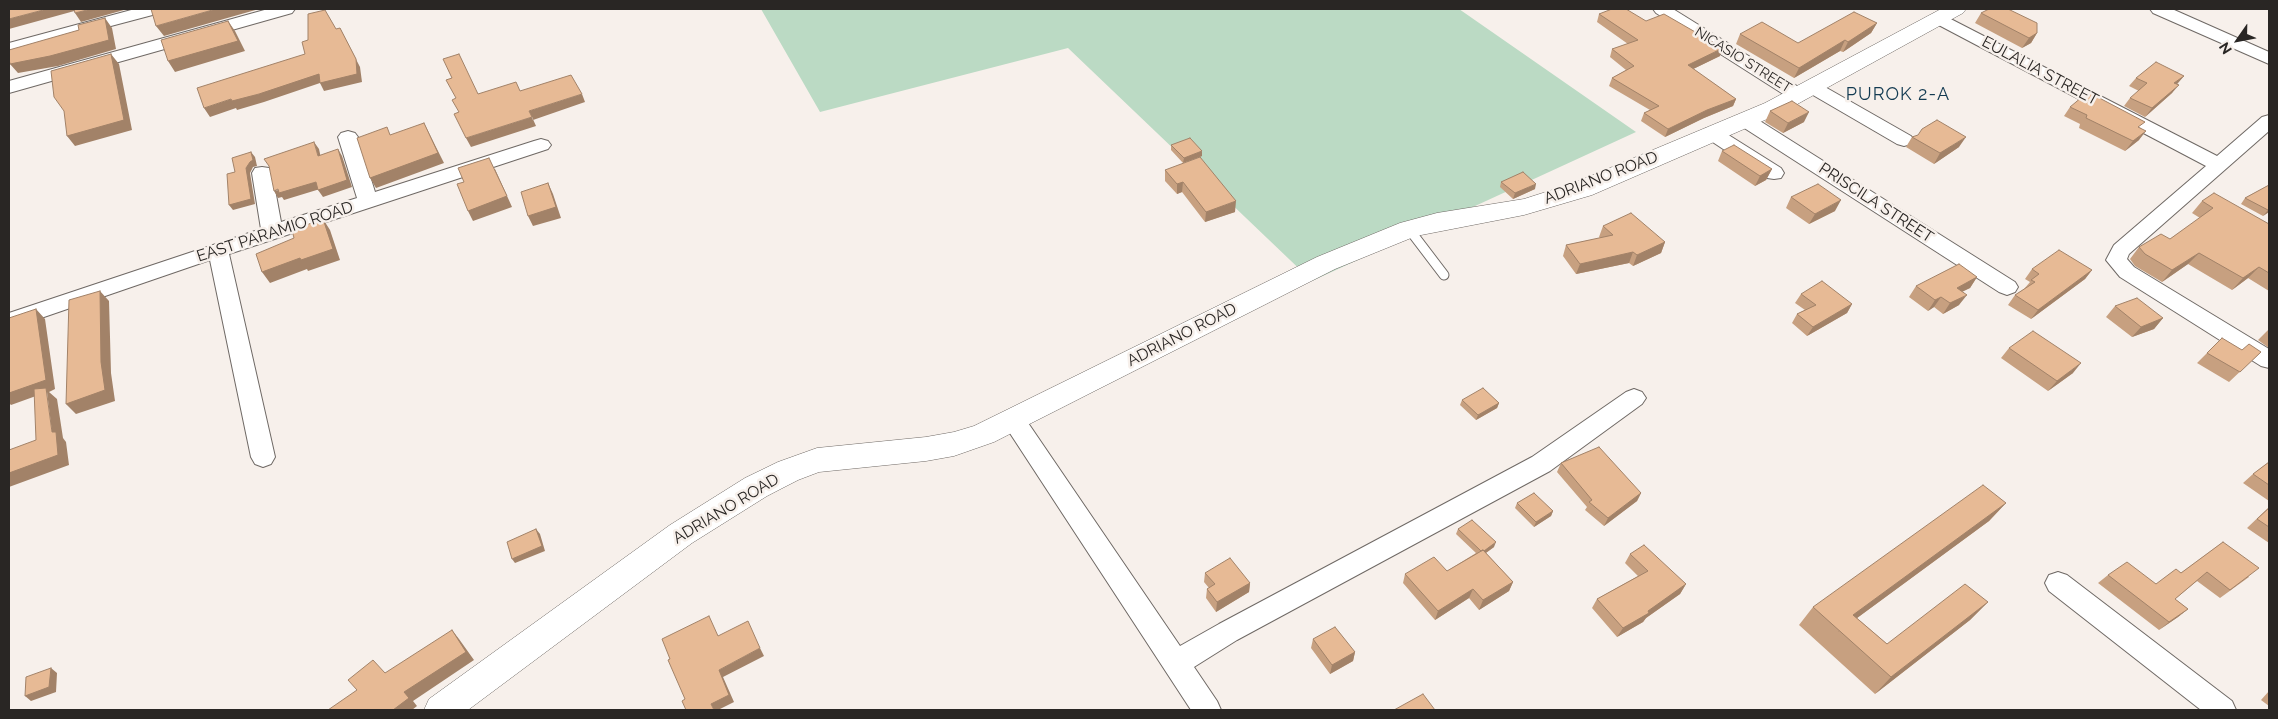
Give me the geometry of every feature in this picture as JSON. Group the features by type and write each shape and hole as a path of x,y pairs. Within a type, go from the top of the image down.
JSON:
{"street":[{"path":"9,87 286,9"},
{"name":"NICASIO STREET","path":"1662,9 1805,91 1904,140"},
{"path":"2159,9 2269,59"},
{"path":"9,48 144,10"},
{"name":"ADRIANO ROAD","path":"441,710 681,534 756,487 817,460 896,454 954,444 1014,421 1309,271 1408,229 1554,199 1745,120 1805,91 1948,13"},
{"name":"EULALIA STREET","path":"1948,13 2220,165"},
{"name":"PRISCILA STREET","path":"1745,120 2007,287"},
{"path":"2269,121 2220,165 2202,193 2121,250 2116,260 2127,272 2269,360"},
{"path":"1712,133 1774,173"},
{"path":"348,137 368,201"},
{"name":"EAST PARAMIO ROAD","path":"9,321 272,232 541,145"},
{"path":"262,174 272,232"},
{"path":"218,250 263,458"},
{"path":"1176,664 1228,632 1541,464 1634,398"},
{"path":"1014,421 1207,710"},
{"path":"2058,582 2222,710"}],"lane":[{"path":"1408,229 1444,275"}],"green space":[{"path":"761,9 1459,9 1636,132 1312,281 1068,48 820,112"}],"building":[{"path":"9,9 47,9 9,19"},
{"path":"74,9 91,9 75,13"},
{"path":"151,9 216,9 156,26"},
{"path":"1612,9 1626,9 1646,21 1664,14 1723,48 1688,65 1736,99 1707,110 1668,129 1644,113 1659,106 1612,78 1634,66 1612,49 1638,40 1599,14"},
{"path":"1989,9 2008,9 2037,23 2037,33 2029,38 1981,13"},
{"path":"325,10 336,29 340,28 356,59 357,74 320,83 319,74 259,94 232,101 231,99 204,108 197,88 305,54 302,42 308,40 308,14"},
{"path":"1854,12 1877,23 1848,42 1845,40 1799,68 1740,34 1762,22 1798,43"},
{"path":"105,18 109,40 50,56 10,64 9,50 79,30 78,25"},
{"path":"228,21 238,41 168,61 161,40"},
{"path":"111,54 124,120 67,136 64,111 54,97 51,71"},
{"path":"459,54 478,94 516,82 520,91 571,75 582,94 529,111 532,117 466,138 454,114 459,112 452,100 456,98 446,80 452,78 443,59"},
{"path":"2156,62 2184,76 2174,83 2179,85 2152,108 2130,98 2147,83 2136,78"},
{"path":"2088,92 2145,122 2138,127 2146,131 2133,141 2086,118 2087,115 2070,107"},
{"path":"1792,101 1809,112 1788,123 1770,111"},
{"path":"1937,120 1966,137 1940,153 1912,137 1918,135 1922,129"},
{"path":"424,123 438,153 370,178 357,138 387,127 390,135"},
{"path":"1190,138 1202,151 1184,158 1171,145"},
{"path":"314,142 318,156 338,149 347,180 318,190 316,182 279,193 278,189 274,191 269,166 264,159"},
{"path":"1734,145 1772,169 1760,176 1722,151"},
{"path":"251,152 253,160 246,168 251,199 229,205 227,174 235,172 232,158"},
{"path":"1200,157 1236,201 1206,212 1183,182 1177,184 1165,170"},
{"path":"489,158 507,196 468,211 457,184 464,182 458,168"},
{"path":"1523,172 1536,184 1515,193 1501,182"},
{"path":"548,183 556,207 528,216 521,192"},
{"path":"1818,184 1841,200 1815,214 1791,197"},
{"path":"2269,185 2268,210 2245,198"},
{"path":"2214,193 2269,224 2269,273 2259,267 2243,278 2199,253 2172,270 2145,254 2139,247 2161,234 2170,239 2213,208 2202,201"},
{"path":"1631,213 1665,242 1637,255 1633,252 1580,264 1566,245 1613,235 1603,226"},
{"path":"323,219 333,249 301,260 300,258 262,272 256,254 294,238 292,230"},
{"path":"2059,250 2092,270 2038,310 2015,295 2035,282 2031,280 2039,274 2032,269"},
{"path":"1959,264 1977,277 1957,288 1967,295 1950,303 1941,297 1935,300 1916,286"},
{"path":"1822,281 1852,304 1813,327 1797,314 1816,305 1801,294"},
{"path":"100,291 101,362 105,390 66,404 69,300"},
{"path":"2137,298 2163,318 2141,327 2115,306"},
{"path":"36,309 46,380 9,393 9,318"},
{"path":"2033,331 2081,363 2057,381 2009,348"},
{"path":"2222,338 2242,350 2249,344 2261,352 2240,372 2207,353"},
{"path":"46,388 52,432 56,432 58,455 9,473 9,450 36,440 34,389"},
{"path":"1483,388 1499,403 1478,415 1462,400"},
{"path":"1599,447 1641,493 1608,518 1589,502 1592,500 1561,463"},
{"path":"2269,462 2269,485 2253,474"},
{"path":"1983,485 2006,503 1853,615 1887,644 1965,584 1988,602 1891,677 1813,607"},
{"path":"1534,493 1553,511 1536,522 1517,503"},
{"path":"2269,508 2269,527 2257,519"},
{"path":"1472,520 1496,542 1484,551 1481,551 1458,529"},
{"path":"536,529 542,546 512,559 507,542"},
{"path":"2223,542 2259,568 2230,590 2207,572 2175,599 2188,609 2169,622 2108,575 2127,562 2156,584 2176,569 2181,573"},
{"path":"1644,545 1686,584 1648,611 1649,613 1623,628 1597,599 1648,571 1630,554"},
{"path":"1483,550 1513,582 1483,600 1473,589 1438,611 1405,574 1434,557 1447,571"},
{"path":"1230,558 1250,583 1217,602 1207,589 1215,584 1205,573"},
{"path":"709,616 718,636 748,621 760,648 719,670 729,695 711,704 714,710 686,710 682,701 685,699 668,660 670,659 662,639"},
{"path":"1335,627 1355,652 1332,665 1313,639"},
{"path":"452,630 466,652 404,692 409,698 393,710 328,710 357,690 348,680 373,660 385,673"},
{"path":"51,668 49,687 25,696 26,677"},
{"path":"1423,694 1435,710 1394,710"}],"district":[{"name":"PUROK 2-A","path":"1898,95"}]}
